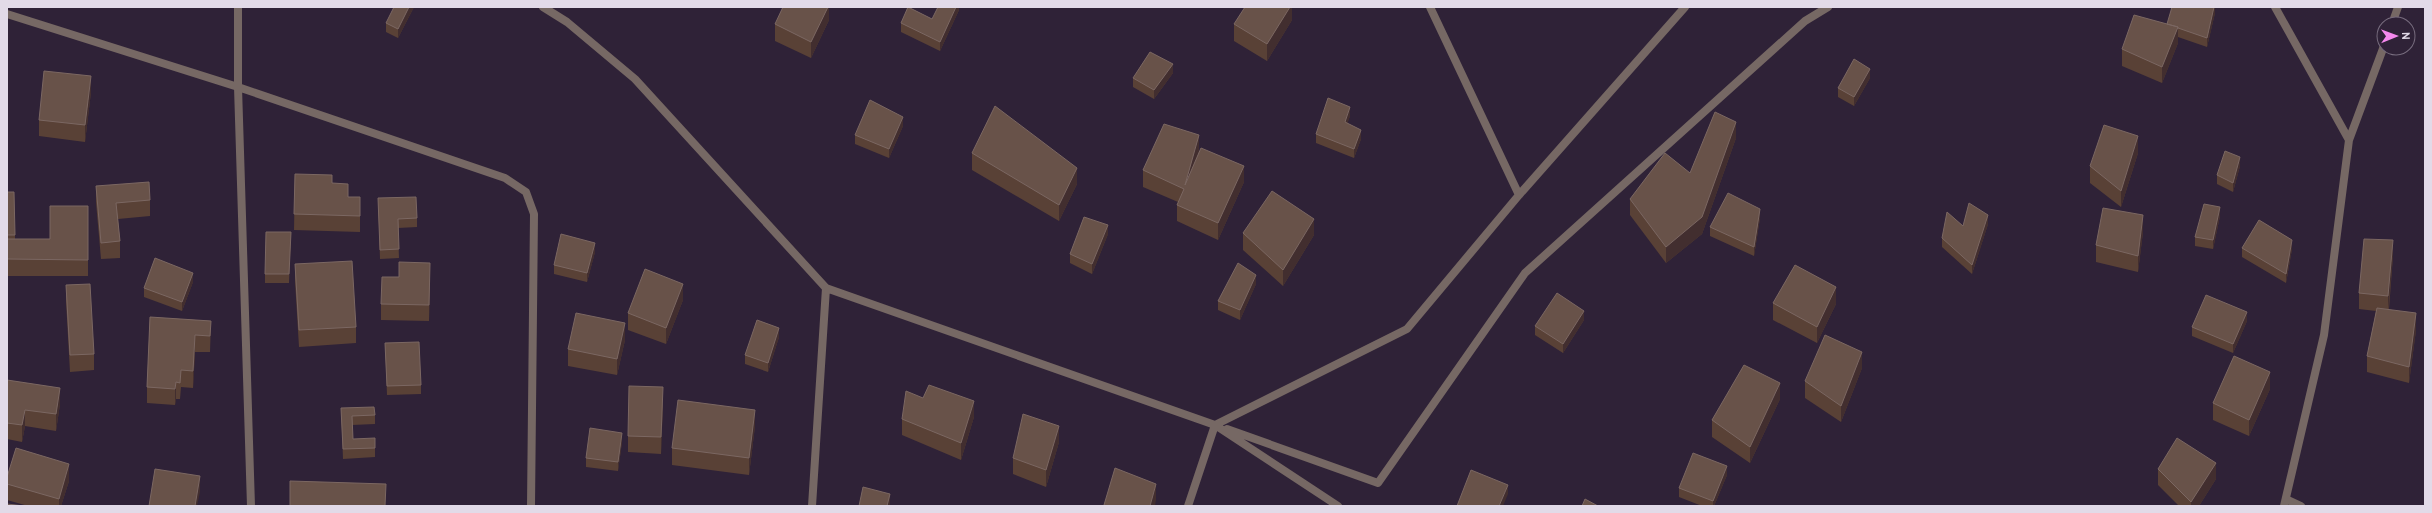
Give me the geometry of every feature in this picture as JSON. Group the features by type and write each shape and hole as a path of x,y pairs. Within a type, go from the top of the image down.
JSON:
{"street":[{"path":"238,7 238,87 251,506"},
{"path":"543,7 567,22 635,79 826,288 1378,483 1525,274 1805,21 1828,7"},
{"path":"1430,7 1519,195"},
{"path":"1188,506 1215,425 1407,329 1519,195 1685,7"},
{"path":"2275,7 2349,140"},
{"path":"7,14 238,87 505,178 526,192 534,214 531,506"},
{"path":"2301,506 2285,503 2324,335 2349,140 2380,56"},
{"path":"812,506 826,288"},
{"path":"1215,425 1338,506"}],"building":[{"path":"394,7 409,7 398,29 386,23"},
{"path":"783,7 828,7 811,42 775,24"},
{"path":"908,7 932,19 938,7 956,7 940,42 901,23"},
{"path":"1245,7 1290,7 1267,44 1234,24"},
{"path":"2172,7 2214,7 2207,38 2167,24"},
{"path":"2134,15 2178,27 2162,67 2122,49"},
{"path":"1150,52 1173,64 1154,90 1133,78"},
{"path":"1854,59 1870,69 1854,97 1838,88"},
{"path":"44,71 91,76 85,125 39,120"},
{"path":"1328,98 1350,107 1345,122 1361,130 1354,149 1316,134"},
{"path":"870,100 903,117 889,149 855,135"},
{"path":"995,106 1077,168 1059,205 972,153"},
{"path":"1715,112 1736,122 1702,217 1666,247 1630,199 1665,153 1690,173"},
{"path":"1164,124 1199,135 1185,185 1201,148 1244,166 1218,223 1177,205 1184,189 1143,170"},
{"path":"2104,125 2138,136 2121,191 2090,166"},
{"path":"2225,151 2240,157 2233,183 2217,175"},
{"path":"295,174 332,175 332,183 348,184 348,197 360,197 360,216 294,214"},
{"path":"149,182 150,200 116,203 120,241 101,243 96,186"},
{"path":"1272,191 1314,219 1283,270 1243,233"},
{"path":"7,192 14,192 15,235 7,235"},
{"path":"1728,193 1760,209 1754,247 1710,227"},
{"path":"416,197 417,218 398,219 399,249 380,250 378,198"},
{"path":"1969,203 1988,215 1972,265 1942,238 1947,212 1963,226"},
{"path":"2204,204 2220,207 2213,240 2195,237"},
{"path":"50,206 88,206 88,260 7,259 7,239 50,239"},
{"path":"2103,208 2143,215 2138,256 2096,245"},
{"path":"1084,217 1108,225 1092,264 1070,254"},
{"path":"2259,220 2292,240 2286,274 2242,248"},
{"path":"266,232 291,232 289,274 265,274"},
{"path":"561,234 595,243 587,273 554,265"},
{"path":"2364,239 2393,240 2388,296 2359,293"},
{"path":"155,258 193,273 182,302 144,288"},
{"path":"352,261 356,327 299,330 295,264"},
{"path":"399,262 430,263 429,305 381,304 382,277 399,277"},
{"path":"1238,263 1256,275 1240,310 1218,301"},
{"path":"1795,265 1836,287 1817,327 1773,303"},
{"path":"645,269 683,284 666,328 628,313"},
{"path":"90,284 94,354 70,355 66,285"},
{"path":"1557,293 1584,311 1563,344 1535,326"},
{"path":"2206,295 2247,312 2233,344 2192,327"},
{"path":"2377,308 2416,313 2409,367 2367,356"},
{"path":"576,313 625,323 617,359 568,349"},
{"path":"150,317 211,321 210,336 195,335 193,371 181,370 180,383 176,382 175,389 147,387"},
{"path":"757,320 779,328 768,363 745,355"},
{"path":"1825,335 1862,352 1841,406 1805,381"},
{"path":"419,342 421,385 387,386 385,343"},
{"path":"2234,356 2270,372 2249,420 2213,403"},
{"path":"1744,365 1780,383 1750,447 1712,420"},
{"path":"7,380 60,388 56,414 25,410 22,425 7,423"},
{"path":"929,385 974,401 961,443 902,419 906,391 923,398"},
{"path":"629,386 663,387 661,437 628,436"},
{"path":"678,400 755,410 749,458 672,448"},
{"path":"374,407 375,415 352,416 353,439 375,438 375,448 343,449 341,408"},
{"path":"1023,414 1059,426 1046,470 1013,458"},
{"path":"590,428 622,433 618,462 586,458"},
{"path":"2177,438 2216,463 2191,502 2158,469"},
{"path":"16,448 69,464 59,499 7,484 7,477"},
{"path":"1693,453 1727,466 1713,501 1679,488"},
{"path":"1115,468 1156,484 1150,506 1104,505"},
{"path":"155,469 200,476 195,506 149,506"},
{"path":"1471,470 1508,485 1499,506 1457,506"},
{"path":"290,481 386,484 385,506 290,506"},
{"path":"863,487 890,494 887,506 859,506"},
{"path":"1585,499 1598,506 1582,506"},
{"path":"7,504 24,506 7,506"}]}
